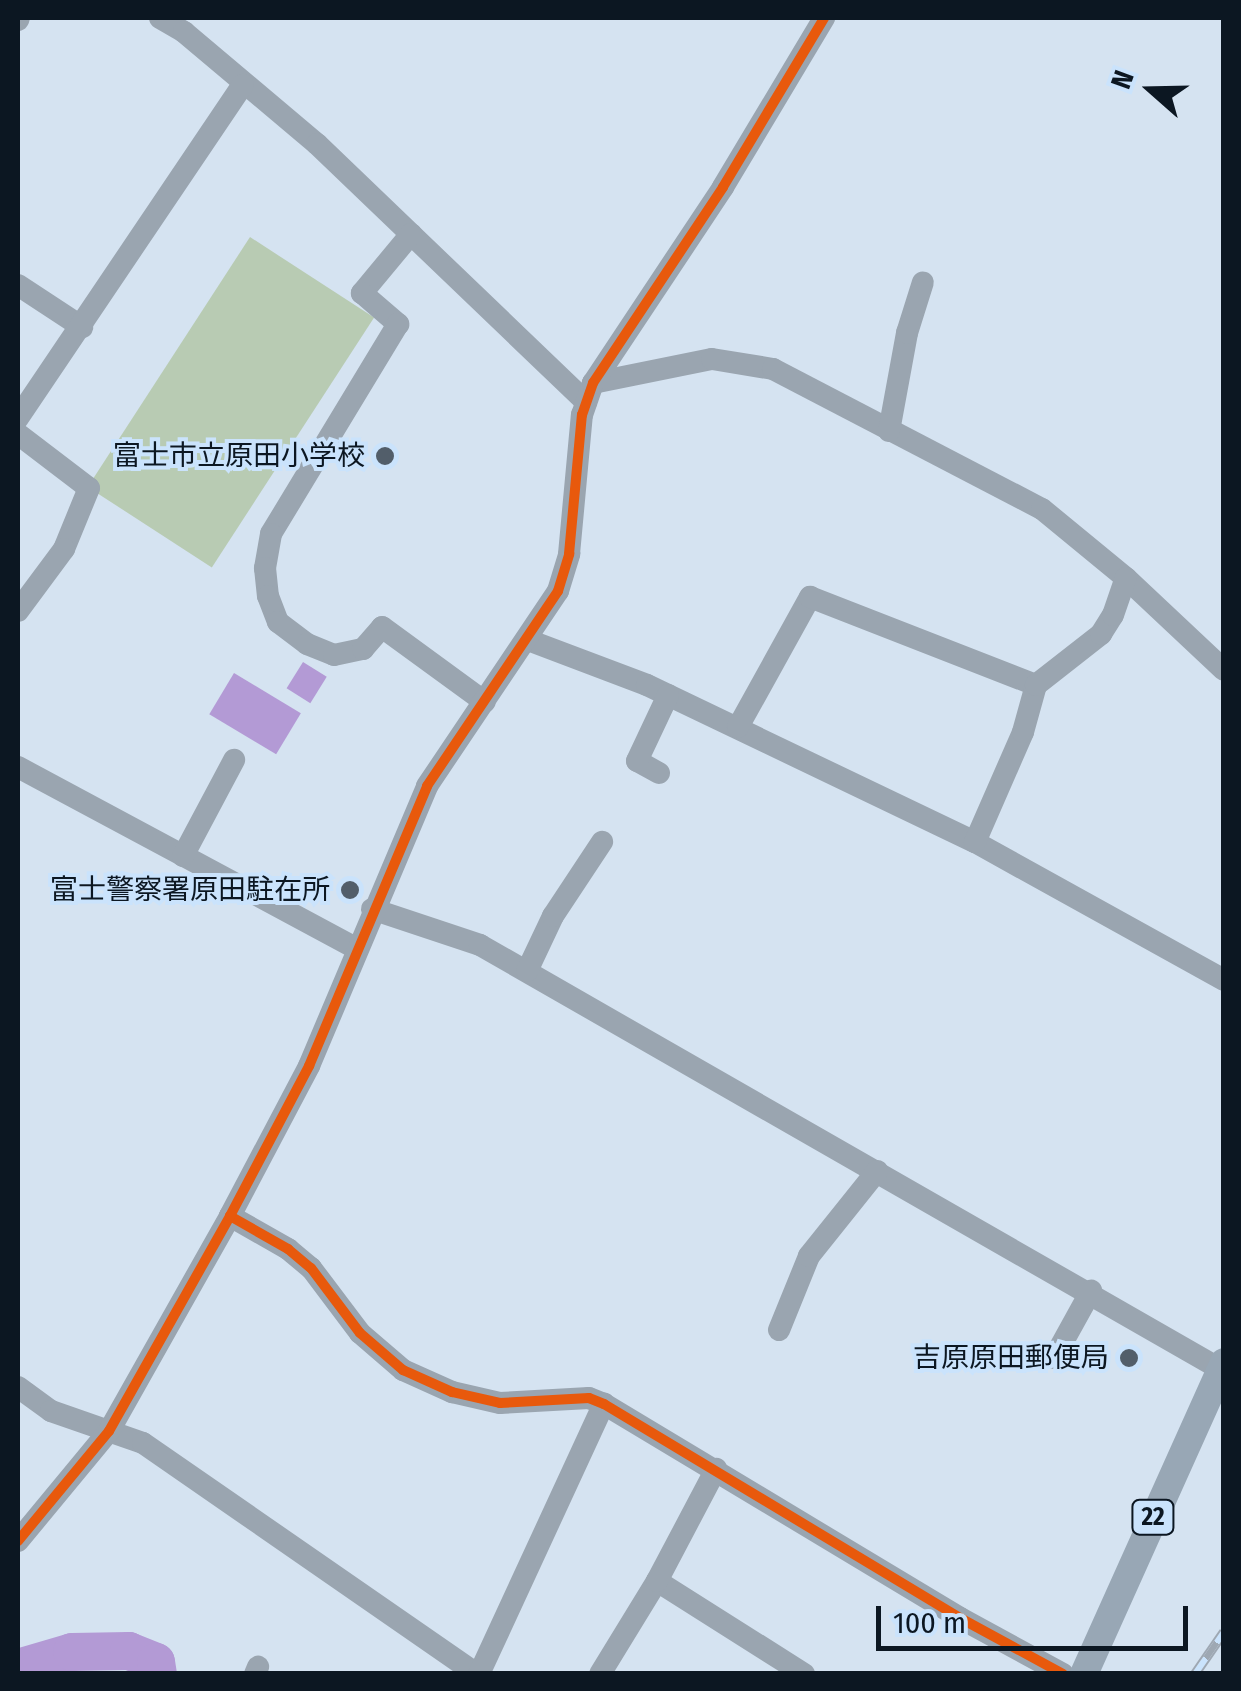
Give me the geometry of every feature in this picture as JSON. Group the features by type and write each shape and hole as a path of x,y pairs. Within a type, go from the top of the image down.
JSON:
{"main road":[{"name":"22","path":"1084,1674 1222,1365"}],"street":[{"path":"160,18 184,32 318,144 411,234 589,392"},
{"path":"18,1541 109,1431 230,1216 309,1066 427,786 558,591 569,554 589,392 723,187 824,18"},
{"path":"18,418 243,85"},
{"path":"411,234 362,292 398,324 272,534 265,568 268,596 278,622 308,644 334,655 363,648 382,626 485,702"},
{"path":"890,432 907,333 923,282"},
{"path":"18,284 82,327"},
{"path":"589,392 712,359 773,368 1042,509 1126,578 1224,670"},
{"path":"18,434 89,488 64,549 18,611"},
{"path":"974,842 1022,732 1036,686 1101,634 1113,615 1126,578"},
{"path":"738,727 810,597 1036,686"},
{"path":"528,640 668,695 974,842 1224,980"},
{"path":"659,773 637,761 668,695"},
{"path":"184,856 234,760"},
{"path":"18,767 357,950"},
{"path":"528,971 553,916 602,842"},
{"path":"372,909 480,945 1222,1365"},
{"path":"779,1330 809,1256 877,1171"},
{"path":"230,1216 288,1249 311,1268 360,1333 404,1370 452,1392 500,1403 589,1398 604,1404 960,1618 1063,1674"},
{"path":"1054,1358 1091,1291"},
{"path":"18,1387 51,1411 142,1443 478,1674 604,1404"},
{"path":"600,1674 657,1581 716,1469"},
{"path":"657,1581 804,1674"}],"green space":[{"path":"250,237 374,318 212,568 88,487"}],"shaded area":[{"path":"303,662 327,677 310,703 287,688"},
{"path":"234,673 301,713 276,754 209,714"}],"waterway":[{"path":"18,1668 72,1652 129,1651 156,1662 158,1674"}],"railway":[{"path":"1195,1674 1224,1632"}],"cycle path":[{"path":"18,1541 109,1431 230,1216 309,1066 427,786 558,591 569,554 582,415 593,383 723,187 824,18"},
{"path":"230,1216 288,1249 311,1268 360,1333 403,1370 452,1392 500,1403 589,1398 604,1404 960,1618 1063,1674"}],"place":[{"name":"富士市立原田小学校","path":"385,456"},
{"name":"富士警察署原田駐在所","path":"350,890"},
{"name":"吉原原田郵便局","path":"1129,1358"}]}
